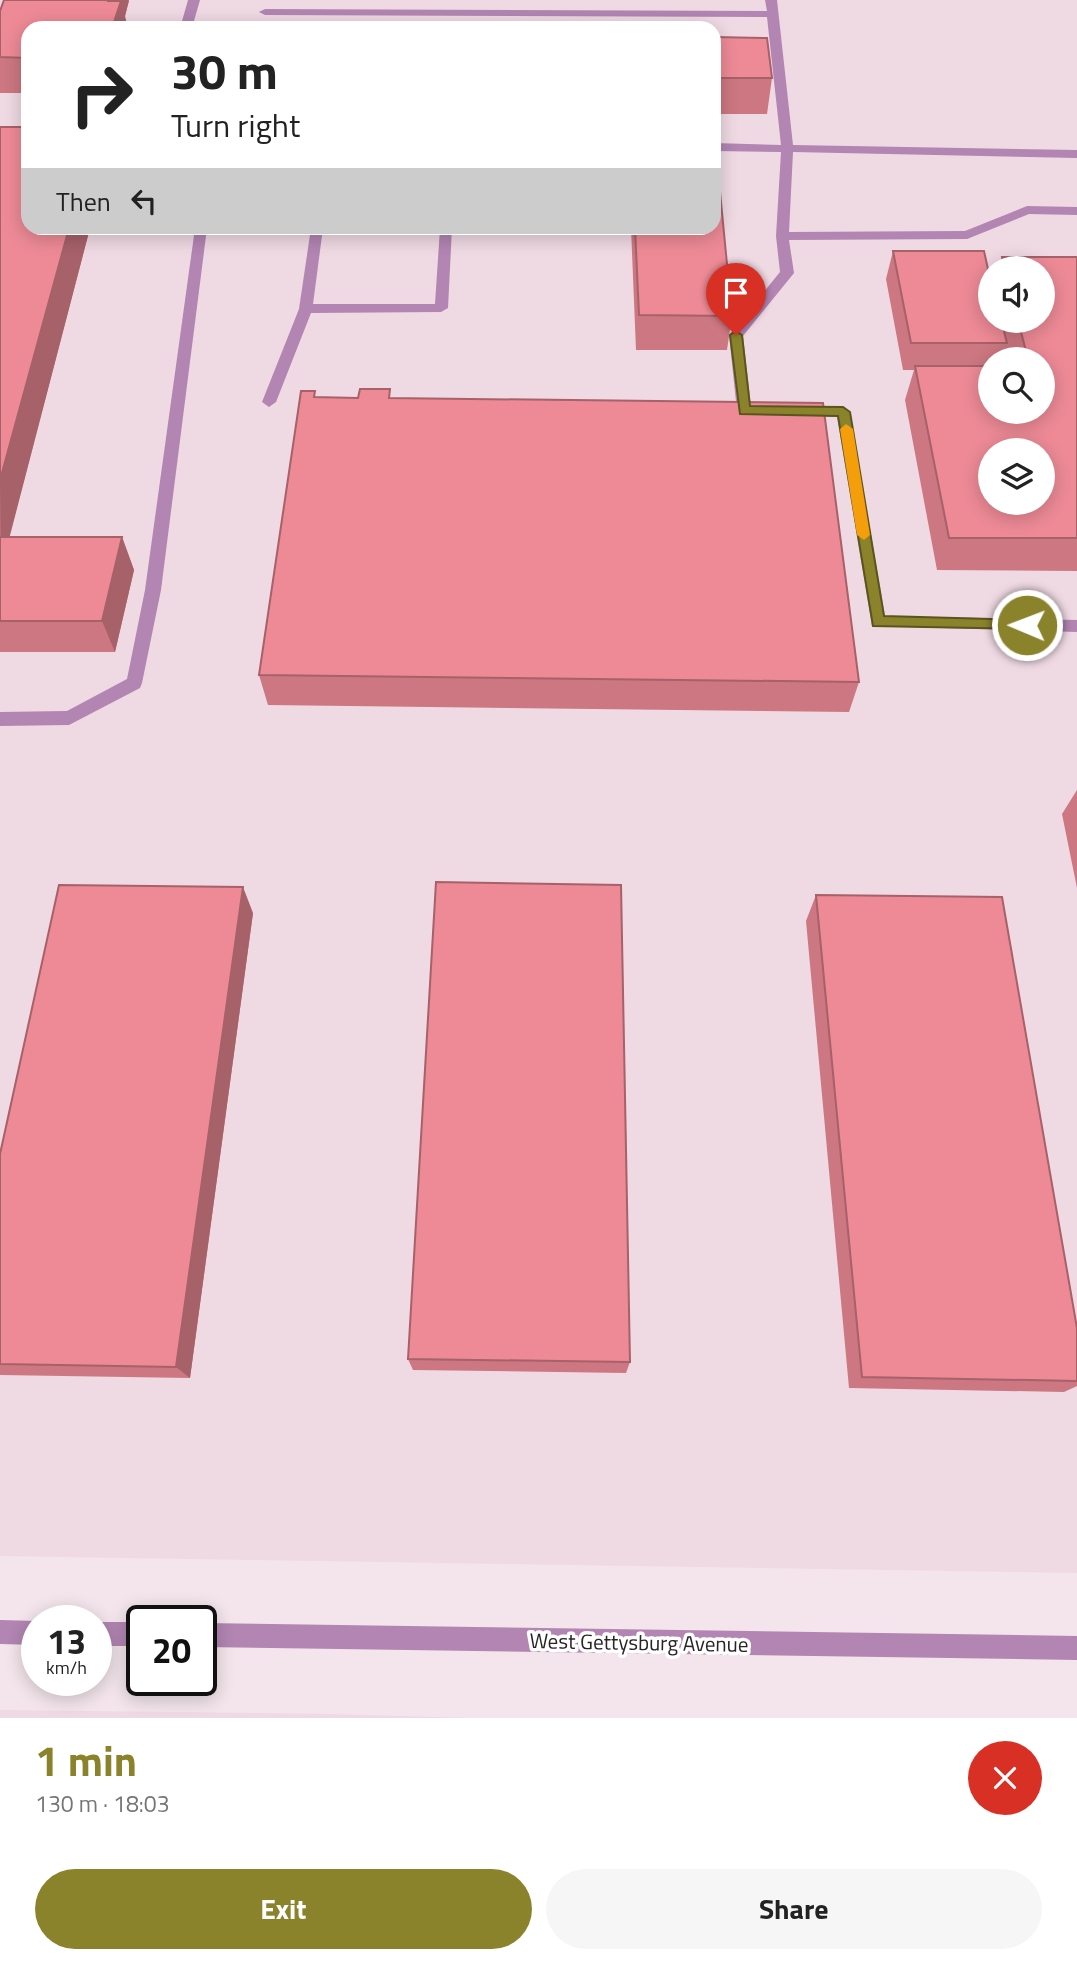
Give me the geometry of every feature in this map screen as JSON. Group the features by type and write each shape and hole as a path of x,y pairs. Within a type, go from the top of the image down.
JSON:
{"street":[{"path":"188,21 194,0"},
{"path":"771,0 773,14 770,58 787,149 782,236 787,273 736,335 744,411 843,412 878,622 1077,626"},
{"path":"266,6 773,14"},
{"path":"721,147 1077,154"},
{"path":"782,236 967,235 1027,210 1077,211"},
{"path":"0,719 69,718 134,683 153,590 200,235"},
{"path":"269,402 306,309 316,235"},
{"path":"306,309 441,308 446,235"},
{"path":"0,1632 21,1633"},
{"name":"West Gettysburg Avenue","path":"217,1635 1077,1648"}],"shaded area":[{"path":"0,0 1077,0 1077,1573 0,1556"},
{"path":"0,1710 328,1714 471,1718 0,1718"}],"building":[{"path":"4,0 121,1 114,21 21,21 21,58 0,57 0,11"},
{"path":"721,37 767,38 772,78 721,78"},
{"path":"0,127 21,127 21,235 67,235 0,480"},
{"path":"721,202 732,316 639,315 635,235 721,235"},
{"path":"893,251 984,251 985,256 978,256 978,333 1004,333 1007,343 911,343"},
{"path":"1055,257 1077,257 1077,538 949,538 915,366 978,366 978,424 1055,424 1055,347 1025,347 1021,333 1055,333"},
{"path":"360,389 390,389 389,398 823,403 859,682 259,675 301,391 315,391 314,397 358,398"},
{"path":"0,537 122,537 102,621 0,621"},
{"path":"436,882 621,885 630,1362 408,1359"},
{"path":"59,885 243,887 176,1367 0,1364 0,1154"},
{"path":"816,895 1002,897 1077,1328 1077,1381 862,1377"}],"slow traffic":[{"path":"846,429 864,535"}],"route":[{"path":"736,335 744,411 843,412 878,622 1027,625"}]}
